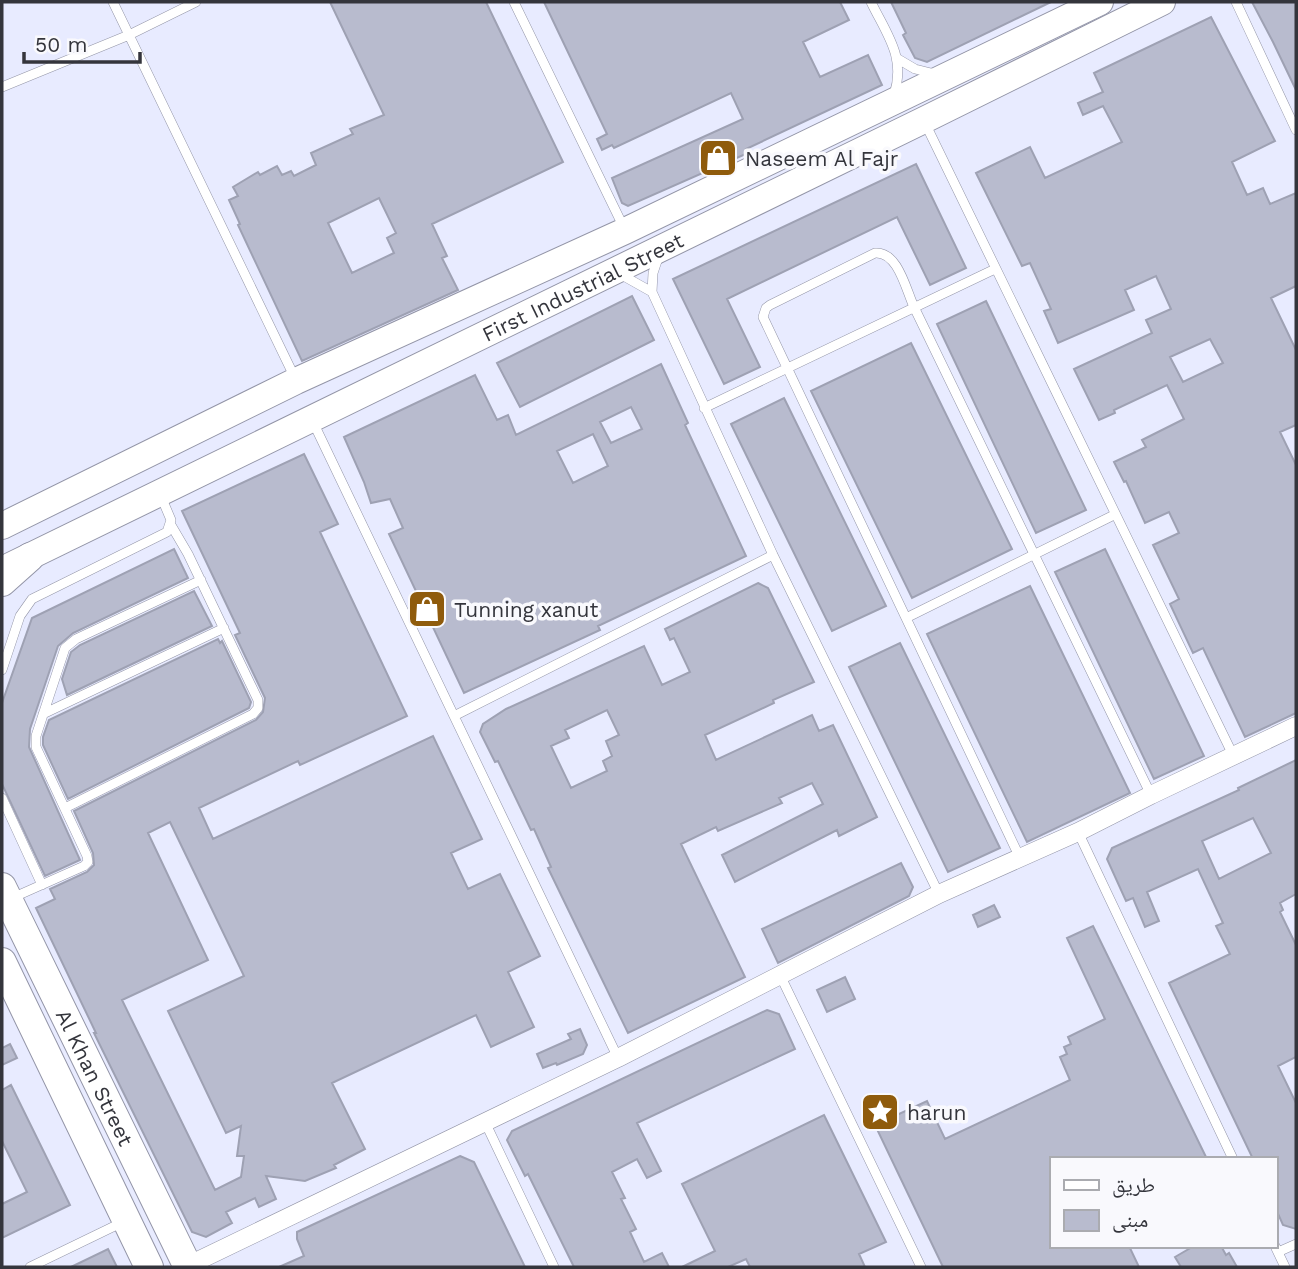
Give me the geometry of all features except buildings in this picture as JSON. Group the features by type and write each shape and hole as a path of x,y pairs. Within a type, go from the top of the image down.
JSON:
{"main road":[{"name":"First Industrial Street","path":"2,526 296,381 625,230 1097,2"},
{"name":"First Industrial Street","path":"2,570 1161,2"},
{"path":"2,582 30,557"},
{"name":"Al Khan Street","path":"5,893 187,1266"},
{"name":"Al Khan Street","path":"2,962 149,1267"}],"street":[{"path":"187,1266 618,1058 939,894 1078,832 1296,726"}],"lane":[{"path":"113,2 296,381"},
{"path":"2,87 129,35 196,2"},
{"path":"513,2 625,230"},
{"path":"871,2 898,59 897,85 890,102"},
{"path":"1236,2 1296,130"},
{"path":"898,59 915,69 944,75"},
{"path":"924,120 1233,755"},
{"path":"665,246 656,263 652,292 773,555 939,894"},
{"path":"1020,858 764,322 766,308 875,253 885,253 893,260 1151,795"},
{"path":"704,408 995,269"},
{"path":"612,271 652,292"},
{"path":"311,418 618,1058"},
{"path":"65,808 256,712 258,700 183,543 171,524 160,493"},
{"path":"906,618 1114,515"},
{"path":"2,670 20,617 32,599 163,535 171,524"},
{"path":"454,716 773,555"},
{"path":"5,893 42,885 88,862 36,747 36,736 63,653 72,641 201,580"},
{"path":"43,714 224,628"},
{"path":"2,798 42,885"},
{"path":"1078,832 1232,1157"},
{"path":"780,975 921,1267"},
{"path":"485,1122 554,1267"},
{"path":"30,1267 126,1221"},
{"path":"1285,1267 1276,1249 1296,1244"}],"place":[{"name":"Naseem Al Fajr","path":"718,158"},
{"name":"Tunning xanut","path":"427,609"},
{"name":"harun","path":"880,1112"}]}
